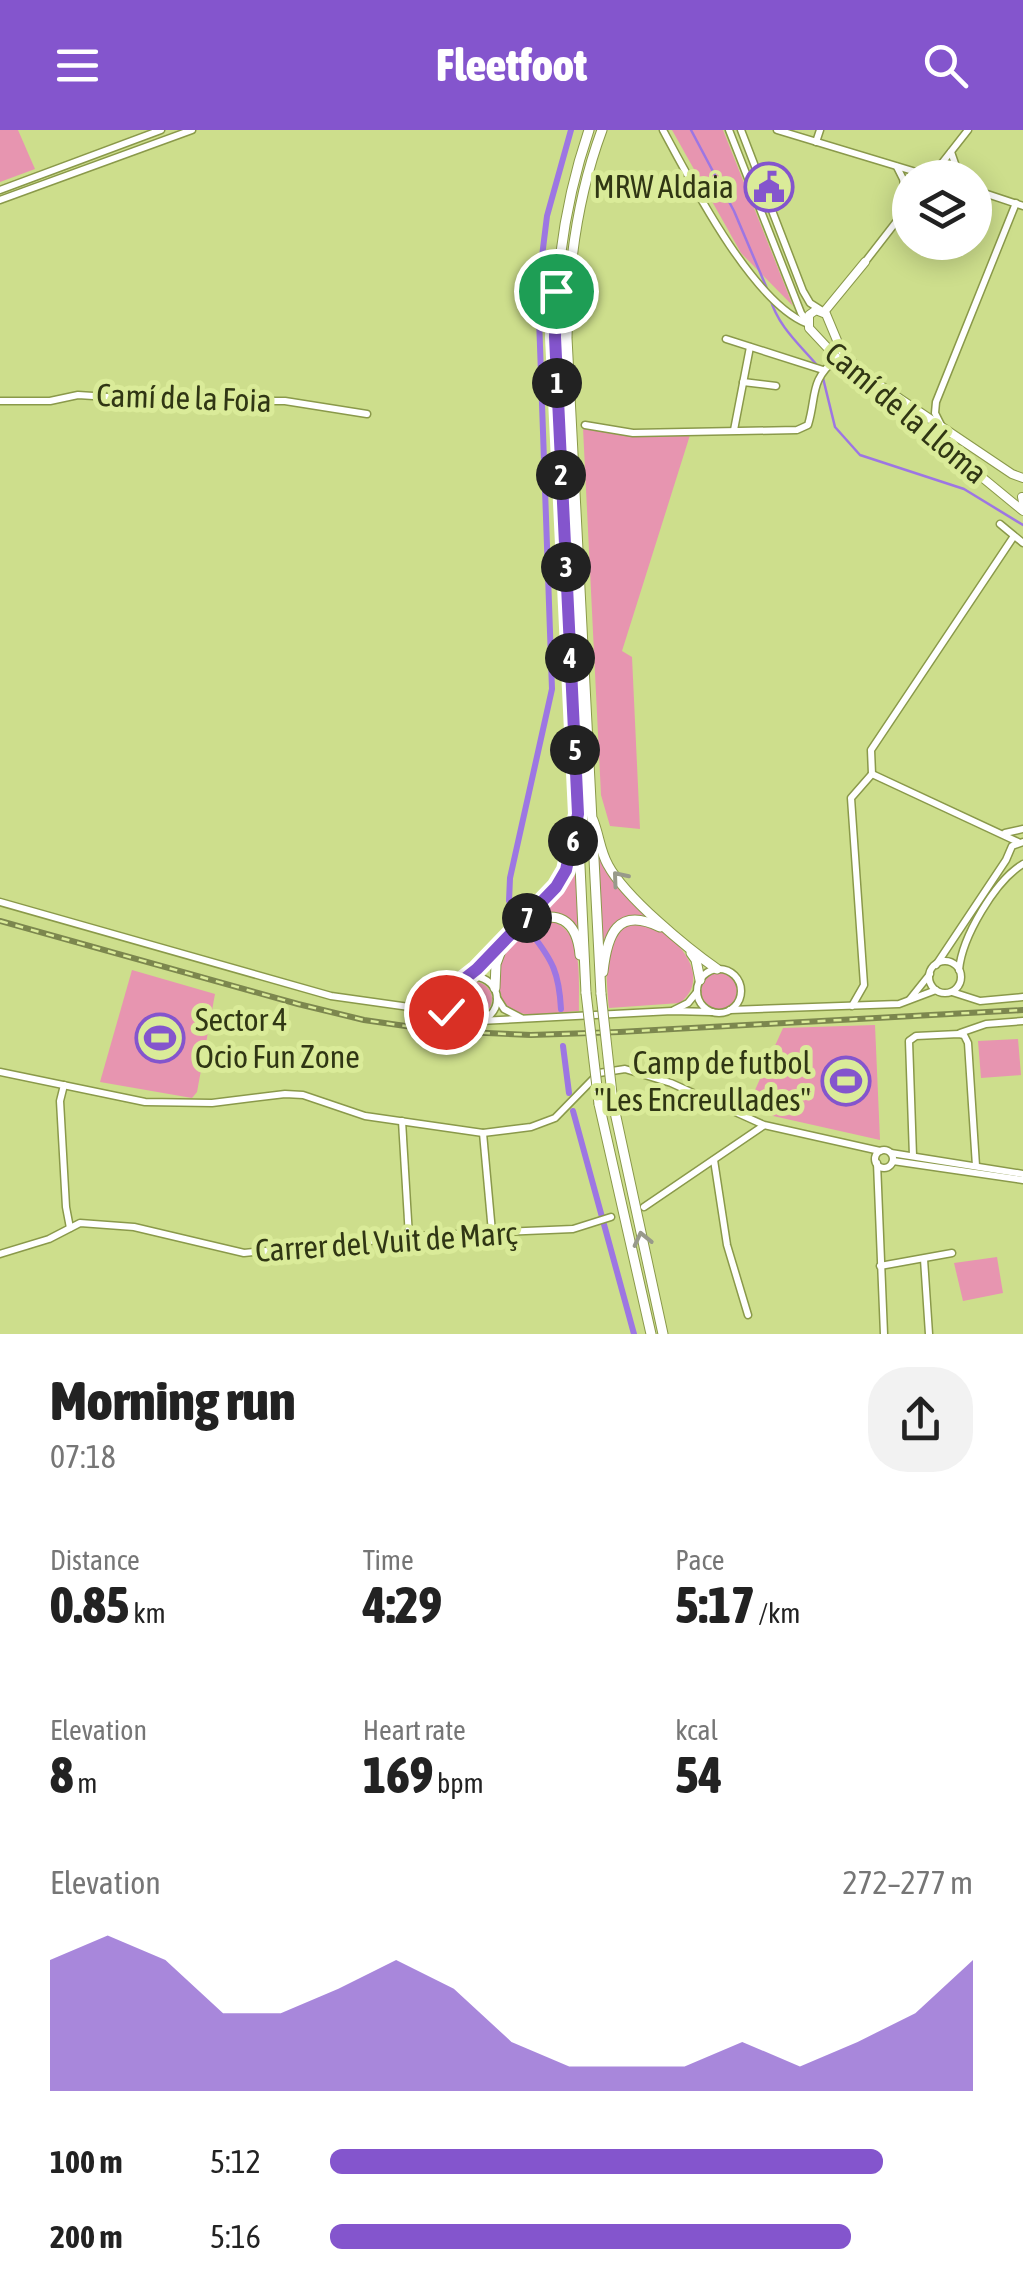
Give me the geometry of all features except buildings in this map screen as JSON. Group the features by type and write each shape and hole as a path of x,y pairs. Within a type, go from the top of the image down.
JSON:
{"main road":[{"path":"586,993 556,291 568,206 590,130"},
{"path":"602,130 573,241 567,338 590,813 612,1102 663,1334"},
{"path":"590,813 608,866 669,931 717,970"},
{"path":"468,978 566,870 578,814"},
{"path":"496,993 496,964 511,934 542,916 566,922 578,941 599,1104 651,1334"},
{"path":"601,994 606,942 616,928 641,919 669,931"},
{"path":"690,950 696,960 699,986"}],"street":[{"path":"0,190 161,130"},
{"path":"0,200 192,130"},
{"name":"Camí de la Lloma","path":"664,130 737,258 784,310 808,324"},
{"name":"Camí de la Lloma","path":"729,130 808,324 837,358 1023,510"},
{"name":"Camí de la Lloma","path":"741,130 803,290 810,304 824,314 841,350 914,409 1020,476"},
{"path":"777,130 892,165"},
{"path":"816,142 820,130"},
{"path":"945,160 968,130"},
{"path":"951,152 954,160"},
{"path":"942,428 935,413 936,402 1019,205 992,196"},
{"path":"824,314 823,332 808,324 824,314 892,227"},
{"name":"Camí de la Lloma","path":"794,294 806,306 824,314"},
{"path":"726,339 823,370"},
{"path":"734,430 750,347"},
{"path":"586,425 633,433 797,430 808,425 812,392 823,370 837,358"},
{"path":"743,382 776,386"},
{"name":"Camí de la Foia","path":"0,401 50,401 78,395 170,401 285,401 367,414"},
{"path":"914,409 936,402"},
{"path":"1020,476 1003,482 1006,496 1023,498"},
{"path":"1000,524 1023,543"},
{"path":"880,1005 868,995 864,985 851,798 872,774 871,750 1014,536"},
{"path":"872,774 1021,838"},
{"path":"1002,832 1021,838"},
{"path":"1002,832 1016,863 1023,864"},
{"path":"909,1000 1021,838"},
{"path":"978,1000 961,980 963,948 994,892 1023,864"},
{"path":"0,902 297,988 355,1001 458,1014 468,1020 880,1005 936,990 978,1000 1023,997"},
{"path":"936,964 948,962 959,970"},
{"path":"672,1011 688,1003 717,970 736,978 748,999 765,1008"},
{"path":"930,974 936,990"},
{"path":"421,1010 436,1007 468,978 480,977 510,1014 527,1020"},
{"path":"952,992 961,980"},
{"path":"852,1006 864,985"},
{"path":"699,986 702,1004 712,1012"},
{"path":"730,1010 741,991"},
{"path":"479,1021 493,1013 496,993"},
{"path":"453,995 458,1014"},
{"path":"912,1156 908,1042 916,1036 959,1034 986,1024 1023,1021"},
{"path":"959,1034 968,1043 976,1166"},
{"path":"0,1072 146,1102 184,1104 303,1095 365,1116 483,1133 531,1128 555,1118 600,1073 625,1069 671,1083 764,1125 880,1151 892,1160 1023,1177"},
{"path":"64,1085 60,1101 70,1228"},
{"path":"402,1122 409,1237"},
{"path":"644,1207 764,1125"},
{"path":"483,1133 492,1232"},
{"path":"864,1148 881,1167 912,1156 1023,1177"},
{"path":"880,1151 876,1162 884,1334"},
{"path":"714,1160 727,1245 748,1315"},
{"path":"877,1180 892,1160"},
{"name":"Carrer del Vuit de Març","path":"0,1254 49,1239 80,1223 134,1228 244,1253 409,1237 573,1229 611,1218"},
{"path":"880,1266 952,1254"},
{"path":"924,1259 929,1334"}],"shaded area":[{"path":"0,130 18,130 35,169 0,182"},
{"path":"672,130 723,130 793,306 741,253"},
{"path":"583,428 634,436 690,435 622,651 632,657 640,829 610,826 601,795"},
{"path":"597,852 653,919 622,920 610,929 602,944"},
{"path":"575,858 578,931 559,915 533,916 569,872"},
{"path":"543,920 557,923 573,941 579,968 579,1011 523,1014 510,1009 502,998 499,971 507,950 522,932"},
{"path":"634,922 668,936 690,963 693,984 680,1003 609,1008 610,947 623,928"},
{"name":"Sector 4 Ocio Fun Zone","path":"132,970 215,994 197,1092 192,1098 100,1082"},
{"path":"719,973 732,978 737,991 732,1004 719,1009 706,1004 701,991 706,978"},
{"path":"475,982 487,987 492,999 487,1011 475,1016 463,1011 458,999 463,987"},
{"path":"875,1025 880,1140 746,1110 783,1028"},
{"path":"1018,1039 1021,1075 981,1078 978,1041"},
{"path":"997,1257 1003,1293 963,1301 954,1263"}],"waterway":[{"path":"512,907 510,878 552,689 538,289 547,216 571,130"},
{"path":"691,130 734,211 768,291"},
{"path":"770,298 783,326 816,364"},
{"path":"823,378 835,427 860,455 964,489 1023,525"},
{"path":"531,933 554,968 561,1009"},
{"path":"563,1046 569,1093"},
{"path":"573,1111 634,1334"}],"railway":[{"path":"0,921 298,1004 364,1020 440,1031 531,1035 619,1032 1023,1010"}],"place":[{"name":"MRW Aldaia","path":"769,187"},
{"name":"Sector 4 Ocio Fun Zone","path":"160,1038"},
{"name":"Camp de futbol \"Les Encreullades\"","path":"846,1081"}],"route":[{"path":"446,1012 458,1014 453,995 458,984 556,887 566,870 578,814 556,291"}]}
